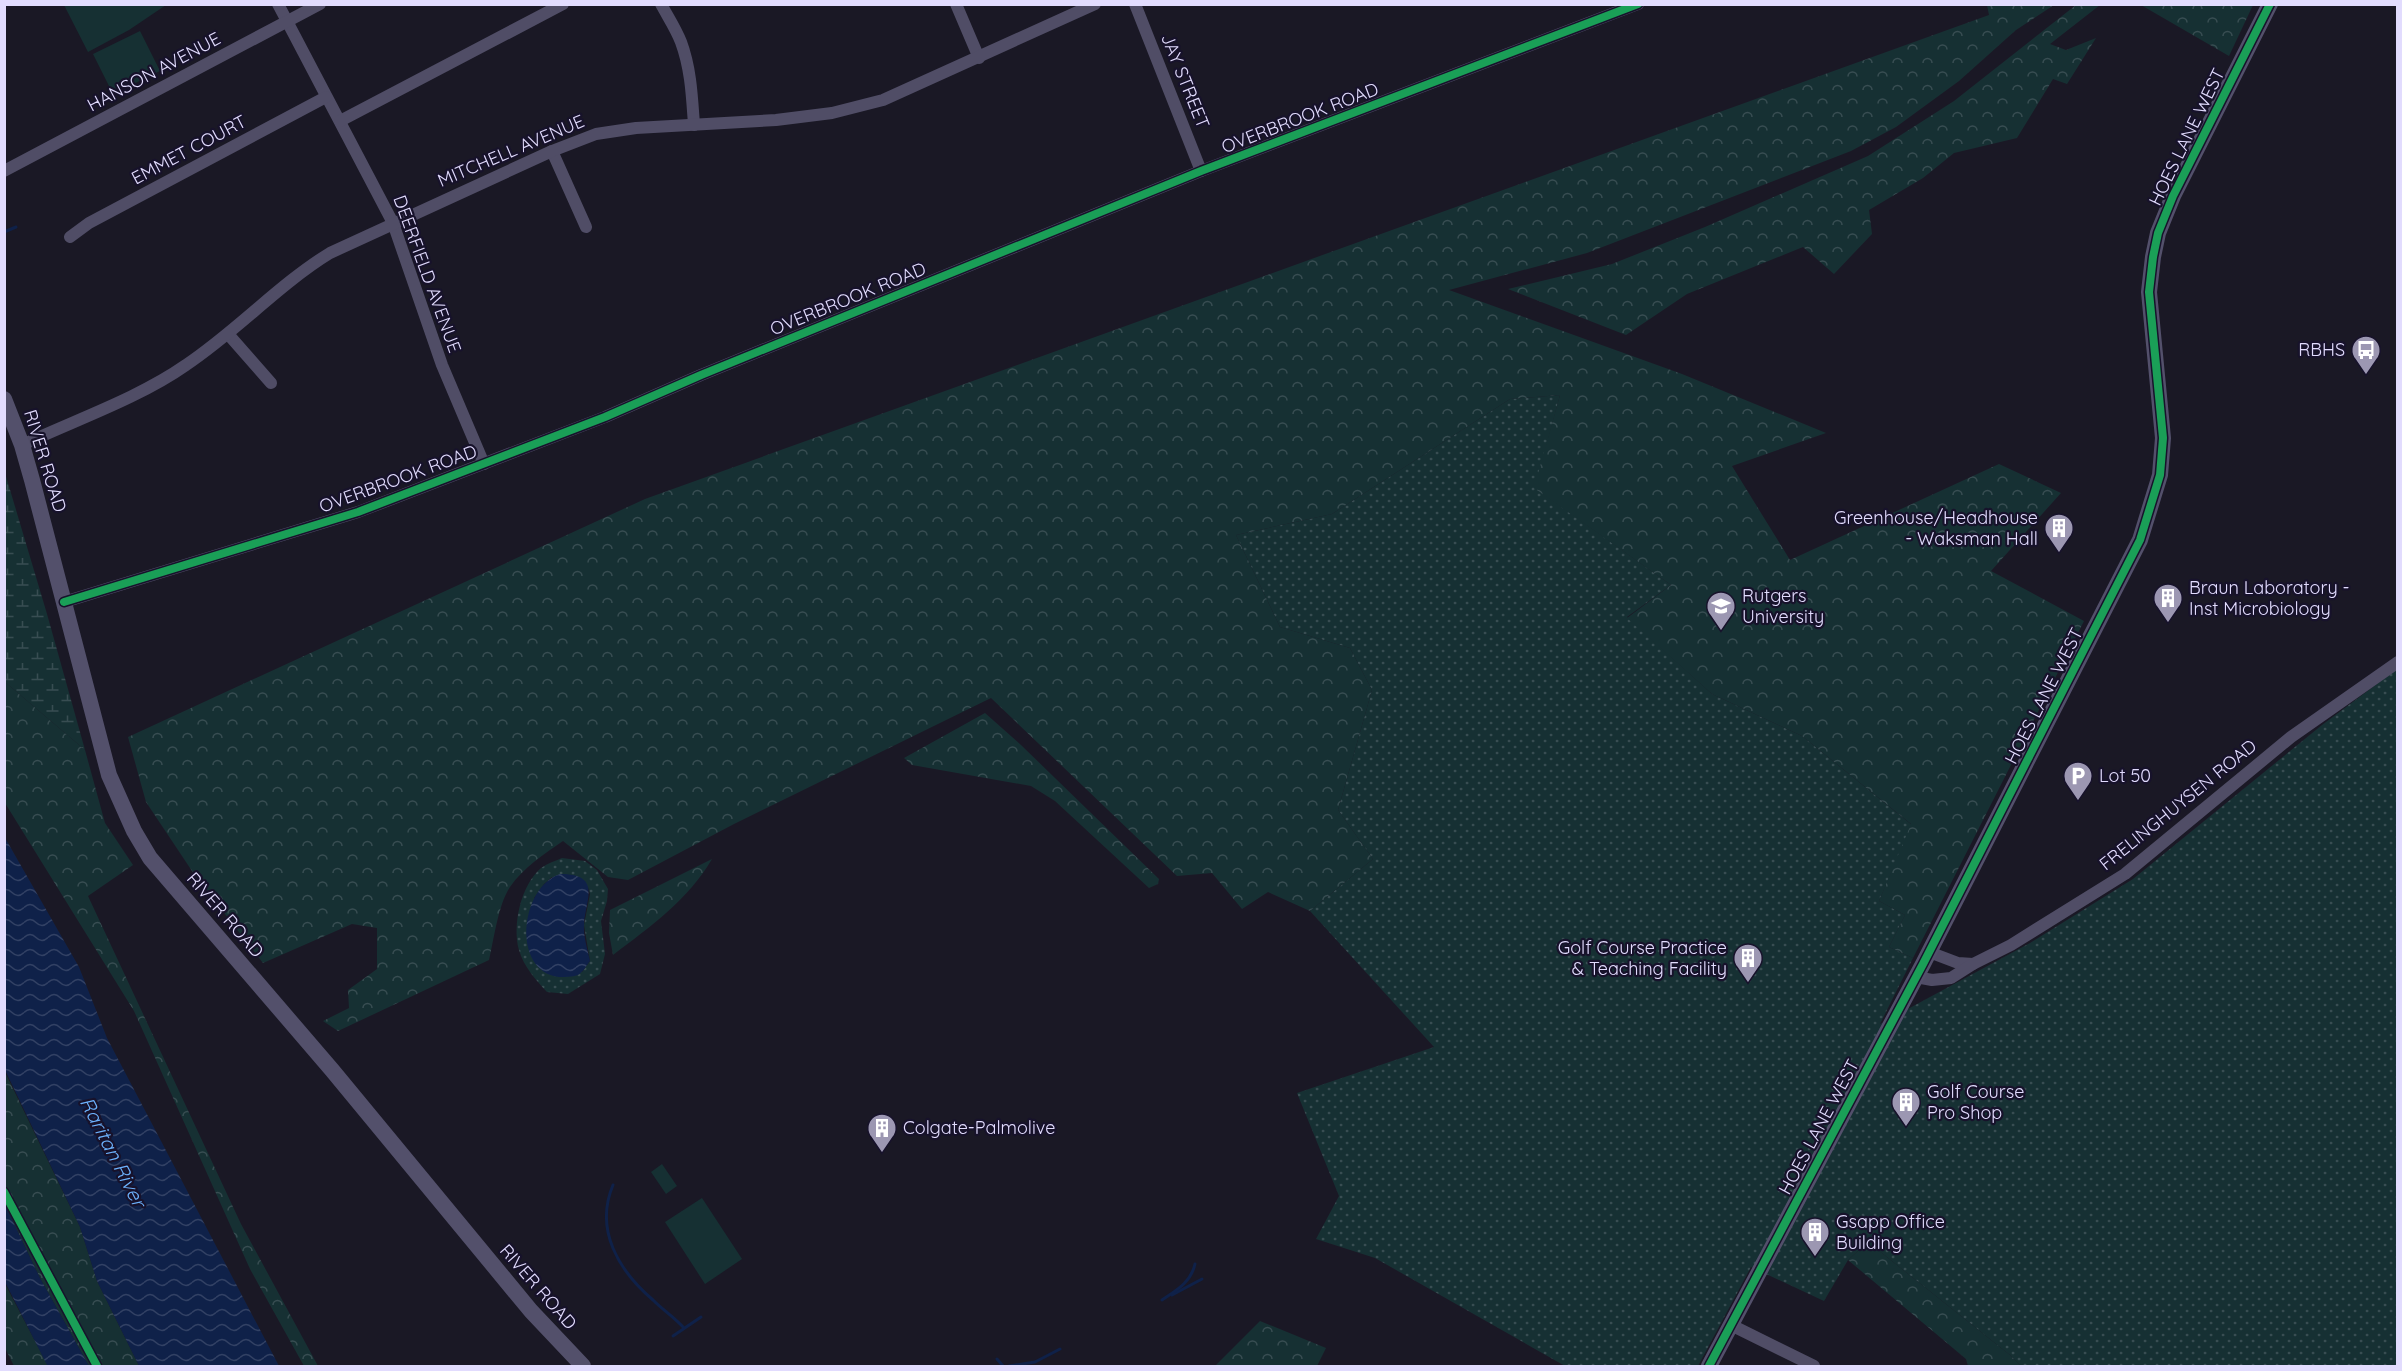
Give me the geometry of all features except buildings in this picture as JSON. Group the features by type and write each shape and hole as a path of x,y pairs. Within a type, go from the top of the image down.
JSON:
{"street":[{"name":"DEERFIELD AVENUE","path":"278,4 393,223 442,365 484,464"},
{"name":"HANSON AVENUE","path":"4,171 320,4"},
{"path":"340,121 563,4"},
{"path":"661,4 680,39 686,57 694,125"},
{"path":"956,4 979,58"},
{"name":"MITCHELL AVENUE","path":"22,445 155,384 185,366 228,334 305,268 330,253 552,150 596,134 636,128 776,120 832,113 883,100 1095,4"},
{"name":"JAY STREET","path":"1135,4 1201,171"},
{"name":"OVERBROOK ROAD","path":"64,602 358,512 605,417 712,370 1201,171 1638,4"},
{"name":"HOES LANE WEST","path":"1710,1366 1916,977 2140,540 2160,475 2163,438 2149,292 2158,233 2173,195 2270,4"},
{"name":"EMMET COURT","path":"70,237 89,223 326,97"},
{"path":"552,150 586,227"},
{"path":"228,334 271,383"},
{"name":"RIVER ROAD","path":"4,399 22,445 109,775 129,821 150,858 332,1070 531,1311 583,1366"},
{"name":"FRELINGHUYSEN ROAD","path":"1916,977 1932,980 1951,978 1972,964 2011,945 2125,874 2291,737 2397,662"},
{"path":"1929,952 1958,963 1972,964"},
{"path":"1731,1325 1814,1366"}],"green space":[{"path":"64,5 166,5 129,30 88,52"},
{"path":"1987,5 2054,5 2016,30 1959,81 1896,127 1851,151 1587,253 1449,290 1682,374 1826,433 1732,466 1790,560 1999,464 2061,493 1991,571 2084,621 1913,958 1889,947 1905,915 1879,901 1911,824 1802,736 1712,694 1627,618 1671,585 1534,488 1560,395 1510,399 1332,514 1236,535 1280,627 1350,648 1372,690 1338,810 1373,859 1310,911 1268,892 1242,909 1212,873 1177,876 991,698 734,824 628,880 608,877 563,841 527,868 510,887 499,912 489,960 338,1031 323,1021 349,1008 348,990 377,969 377,928 352,924 263,963 194,874 146,802 128,737 645,499 1989,15"},
{"path":"2076,5 2100,5 2050,44 2066,50 2096,38 2067,84 2053,79 2017,138 1954,153 1923,178 1869,210 1872,234 1834,274 1803,247 1687,294 1626,335 1508,289 1612,264 1705,227 1868,156 1954,101"},
{"path":"2141,5 2253,5 2229,56"},
{"path":"140,31 160,71 113,94 93,54"},
{"path":"1560,395 1535,488 1671,585 1627,617 1712,694 1802,736 1912,825 1879,901 1905,915 1889,947 1913,958 1880,1024 2030,943 2133,879 2322,725 2397,669 2397,1366 2021,1366 1868,1242 1848,1260 1824,1301 1751,1267 1698,1366 1565,1366 1375,1258 1316,1239 1339,1196 1297,1093 1434,1047 1310,911 1373,859 1338,810 1372,690 1350,648 1280,627 1236,535 1332,514 1510,399"},
{"path":"5,473 47,614 85,750 5,682"},
{"path":"5,682 85,750 105,823 133,865 88,896 241,1224 318,1366 304,1366 250,1269 134,1011 5,803"},
{"path":"985,713 1159,879 1158,884 1149,888 1055,801 1031,786 912,765 904,758"},
{"path":"562,858 585,861 597,870 608,889 601,921 605,954 600,974 568,994 547,992 527,967 521,956 517,940 520,906 528,884 541,868","holes":["552,877 588,887 590,894 584,925 590,961 582,972 534,898"]},
{"path":"712,859 680,900 655,923 613,955 609,933 610,910"},
{"path":"4,1070 80,1227 97,1281 139,1366 89,1366 40,1278 5,1205"},
{"path":"662,1164 677,1186 666,1194 651,1172"},
{"path":"702,1198 742,1259 705,1284 665,1222"},
{"path":"1868,1242 2021,1366 1968,1366 1966,1359 1848,1260"},
{"path":"4,1282 48,1366 14,1366 5,1348"},
{"path":"1260,1321 1326,1348 1317,1366 1215,1366"}],"water":[{"name":"Raritan River","path":"4,836 79,967 107,1038 279,1366 139,1366 97,1281 80,1227 5,1070"},
{"path":"560,874 582,878 587,883 588,890 584,929 590,961 578,975 568,977 559,977 544,971 533,960 528,945 529,911 536,895 547,882"},
{"path":"5,1205 40,1278 89,1366 47,1365 5,1282"}],"waterway":[{"path":"4,232 16,227"},
{"path":"613,1185 606,1218 608,1234 620,1263 641,1289 684,1328"},
{"path":"1162,1300 1187,1281 1195,1264"},
{"path":"1172,1295 1202,1279"},
{"path":"673,1336 701,1317"},
{"path":"1009,1366 1035,1362 1060,1349"},
{"path":"997,1359 1003,1366"}],"cycle path":[{"path":"64,602 358,512 605,417 701,375 1201,171 1638,4"},
{"path":"1709,1366 1923,964 2140,540 2160,475 2163,438 2149,292 2158,233 2173,196 2270,4"},
{"path":"4,1192 97,1366"}],"place":[{"name":"RBHS","path":"2366,376"},
{"name":"Greenhouse/Headhouse - Waksman Hall","path":"2059,554"},
{"name":"Braun Laboratory - Inst Microbiology","path":"2168,624"},
{"name":"Rutgers University","path":"1721,632"},
{"name":"Lot 50","path":"2078,802"},
{"name":"Golf Course Practice & Teaching Facility","path":"1748,984"},
{"name":"Golf Course Pro Shop","path":"1906,1128"},
{"name":"Colgate-Palmolive","path":"882,1154"},
{"name":"Gsapp Office Building","path":"1815,1258"}]}
